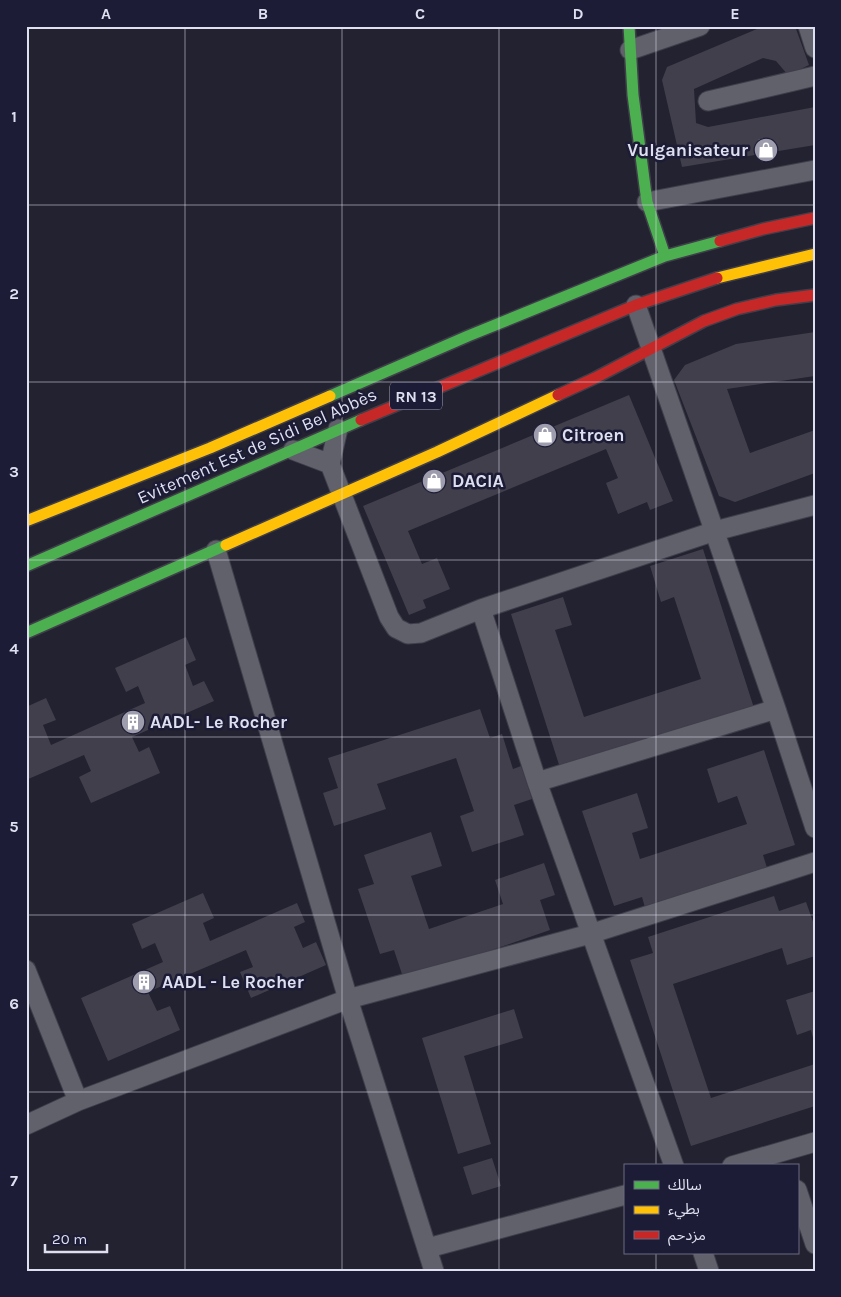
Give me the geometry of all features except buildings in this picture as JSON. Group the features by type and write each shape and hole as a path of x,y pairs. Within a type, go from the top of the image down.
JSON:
{"main road":[{"path":"629,26 633,95 647,202 665,256"},
{"name":"Evitement Est de Sidi Bel Abbès","path":"26,521 210,448 468,336 665,256 763,229 815,218"},
{"name":"Evitement Est de Sidi Bel Abbès","path":"26,566 338,429 636,305 727,275 815,254"},
{"path":"26,633 343,494 560,394 704,321 737,309 776,300 815,295"}],"street":[{"path":"630,50 700,26"},
{"path":"808,26 815,48"},
{"path":"708,101 815,76"},
{"path":"647,202 815,170"},
{"path":"636,305 776,709 815,828"},
{"path":"338,429 330,464 389,617 396,628 408,634 421,633 481,609 714,531 815,505"},
{"path":"293,450 330,464"},
{"path":"216,550 348,999 434,1271"},
{"path":"481,609 537,782 673,1164"},
{"path":"537,782 776,709"},
{"path":"26,1125 78,1101 348,999 590,934 815,862"},
{"path":"26,970 78,1101"},
{"path":"748,1164 787,1159 815,1142"},
{"path":"798,1193 815,1244"},
{"path":"428,1248 624,1194"},
{"path":"703,1254 709,1271"}],"traffic: fast":[{"path":"629,26 633,95 647,202 665,256"},
{"path":"330,396 468,336 665,256 720,241"},
{"path":"26,566 361,420"},
{"path":"26,633 226,545"}],"traffic: slow":[{"path":"717,278 815,254"},
{"path":"226,545 437,452 558,395"},
{"path":"26,521 210,448 330,396"}],"traffic: jam":[{"path":"720,241 763,229 815,218"},
{"path":"361,420 636,305 717,278"},
{"path":"558,395 595,378 704,321 737,309 776,300 815,295"}],"place":[{"name":"Vulganisateur","path":"766,150"},
{"name":"Citroen","path":"545,435"},
{"name":"DACIA","path":"434,481"},
{"name":"AADL- Le Rocher","path":"133,722"},
{"name":"AADL - Le Rocher","path":"144,982"}]}
